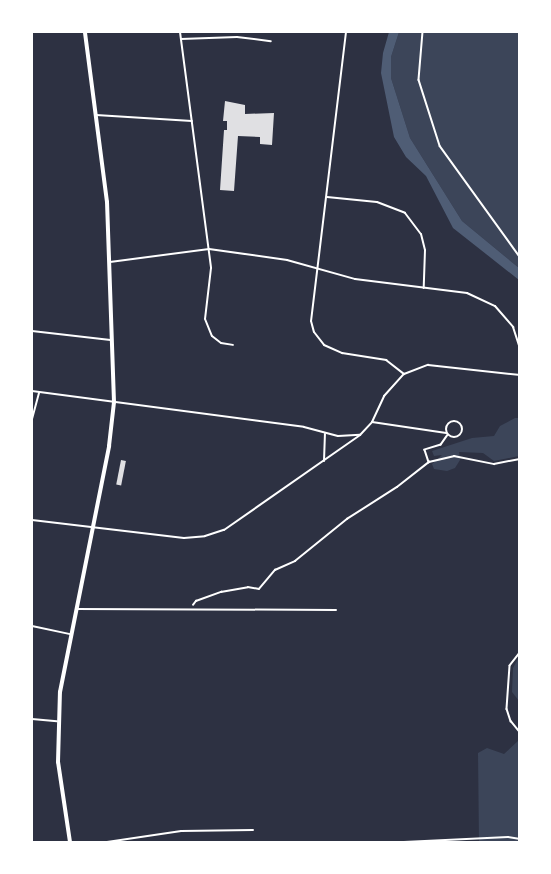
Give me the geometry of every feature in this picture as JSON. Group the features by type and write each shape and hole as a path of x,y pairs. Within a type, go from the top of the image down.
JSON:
{"main road":[{"path":"70,843 58,762 57,721 70,634 109,446 114,402 107,202 85,32"}],"street":[{"path":"180,32 209,249 211,278 205,319 212,336 221,343 233,345"},
{"path":"346,32 316,267 312,321 314,332 324,345 342,353 386,360 404,374"},
{"path":"181,39 237,38 271,41"},
{"path":"95,115 192,121"},
{"path":"326,197 377,202 395,207 405,213 421,234 425,250 423,288"},
{"path":"110,262 209,249 316,267 355,279 474,295 495,306 513,327 519,348"},
{"path":"32,331 113,340"},
{"path":"32,520 184,538 205,536 224,530 360,435 372,422 384,396 404,374 428,365 519,375"},
{"path":"32,391 304,427 325,434 360,435"},
{"path":"32,418 39,392"},
{"path":"372,422 455,437 460,435 462,428 460,424 450,423 447,434"},
{"path":"324,461 325,434"},
{"path":"76,609 336,610"},
{"path":"32,626 70,634"},
{"path":"32,719 57,721"},
{"path":"107,843 181,831 253,830"}],"path":[{"path":"423,32 418,77 440,146 519,257"},
{"path":"429,462 426,449 441,445 447,434"},
{"path":"193,606 195,602 221,592 248,587 259,589 275,570 296,561 347,519 397,487 429,462 457,456 494,464 519,459"},
{"path":"519,653 510,666 507,709 511,722 519,732"},
{"path":"404,843 508,837 519,839"}],"shaded area":[{"path":"389,32 399,32 391,57 391,78 410,138 462,221 519,268 519,280 453,228 426,176 406,157 394,137 381,73 383,53"},
{"path":"399,32 519,32 519,268 462,221 410,138 391,78 391,57"},
{"path":"519,418 519,456 494,461 483,453 459,452 460,460 455,468 447,471 434,469 432,464 442,455 434,456 432,451 472,438 494,436 500,426"},
{"path":"519,657 519,701 512,692 513,668"},
{"path":"519,740 519,842 479,842 478,753 487,748 504,754"}],"building":[{"path":"225,101 245,105 245,114 274,113 272,145 260,144 260,137 238,136 234,191 220,190 224,130 227,130 227,121 223,121"},
{"path":"121,460 126,461 121,485 116,485"}]}
